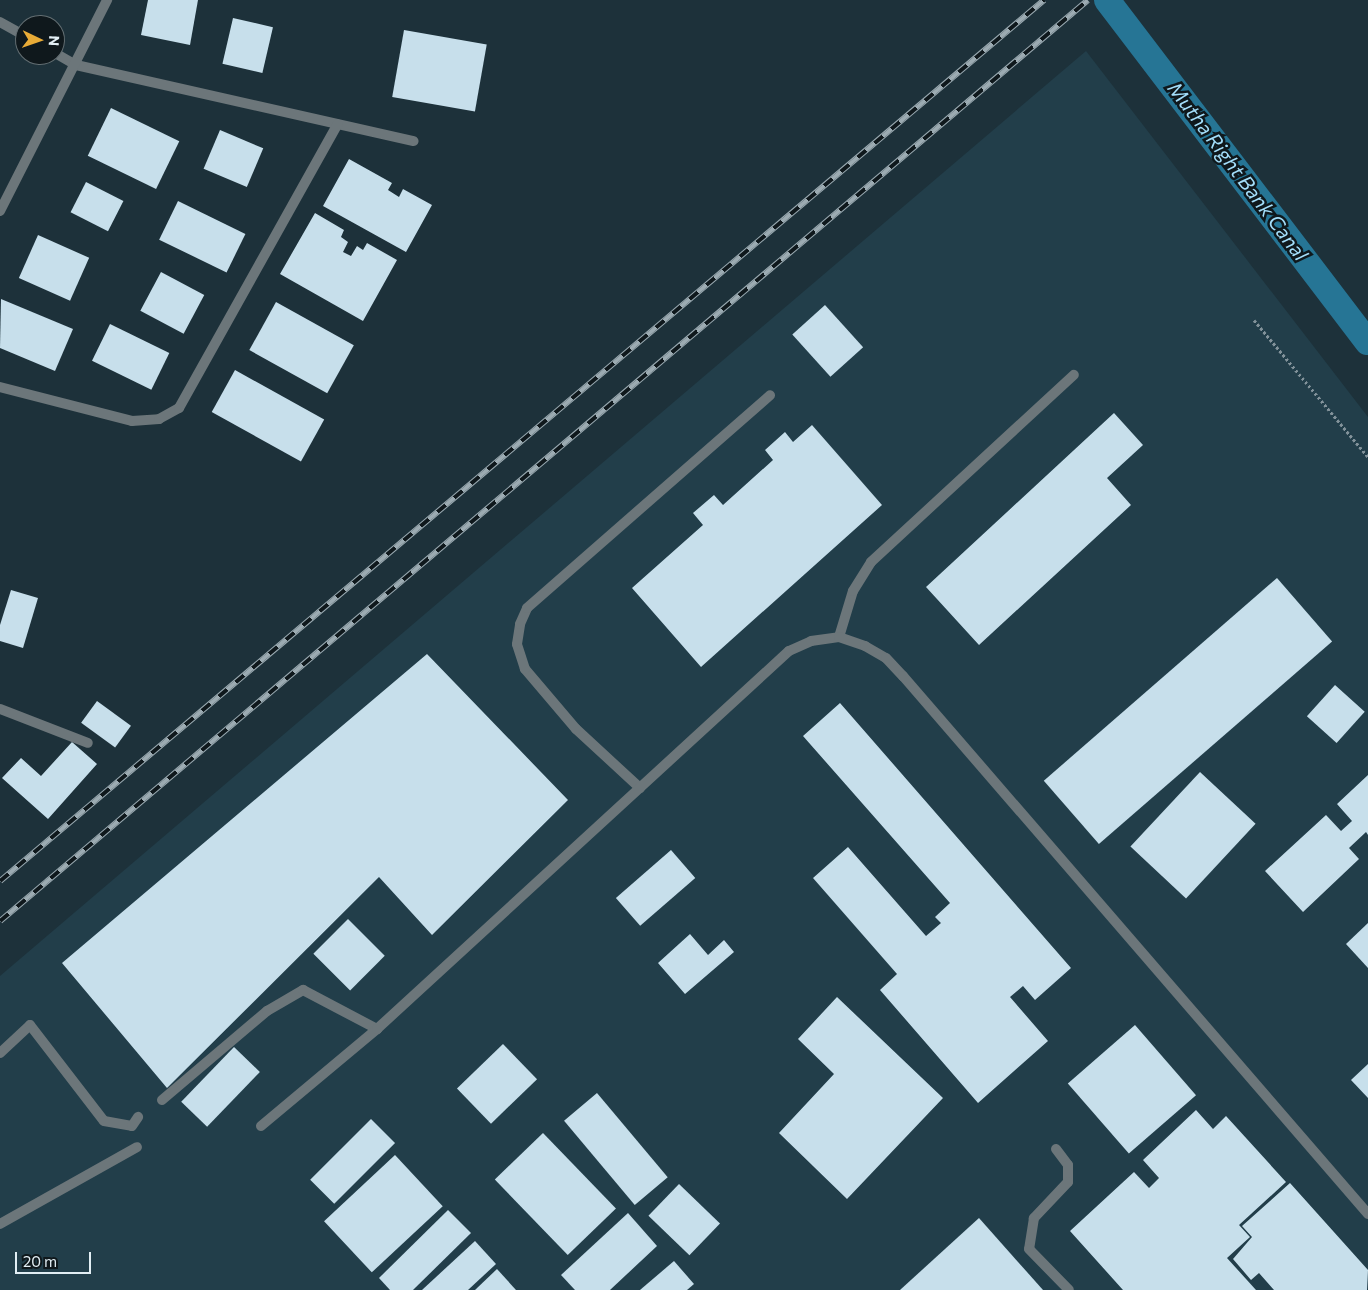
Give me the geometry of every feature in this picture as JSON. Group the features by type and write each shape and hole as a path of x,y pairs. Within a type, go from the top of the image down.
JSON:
{"street":[{"path":"0,211 76,65 107,0"},
{"path":"0,22 15,30"},
{"path":"65,59 76,65 414,141"},
{"path":"0,387 132,421 159,420 178,408 338,124"},
{"path":"839,637 853,591 871,562 1074,375"},
{"path":"640,788 576,729 525,669 517,644 520,624 527,608 770,396"},
{"path":"261,1126 377,1029 789,651 811,641 839,637 865,646 886,658 903,676 1368,1214"},
{"path":"0,709 88,743"},
{"path":"162,1100 267,1011 303,990 377,1029"},
{"path":"0,1053 30,1025 104,1121 132,1126 138,1118"},
{"path":"0,1224 137,1147"},
{"path":"1056,1148 1068,1165 1068,1182 1034,1218 1028,1249 1069,1290"}],"path":[{"path":"1254,320 1368,456"}],"shaded area":[{"path":"1086,51 1368,417 1368,1290 0,1290 0,976"}],"building":[{"path":"148,0 198,0 190,45 141,35"},
{"path":"233,18 273,27 262,73 222,64"},
{"path":"404,30 487,45 475,112 392,97"},
{"path":"111,108 179,141 156,189 88,156"},
{"path":"220,130 263,148 247,187 204,169"},
{"path":"349,159 392,183 388,190 399,197 403,189 432,205 406,252 323,206"},
{"path":"86,182 123,201 108,231 71,212"},
{"path":"178,201 245,234 227,273 159,240"},
{"path":"315,213 344,230 341,237 348,242 343,252 351,256 357,246 363,250 367,243 397,260 363,321 280,274"},
{"path":"38,235 89,258 70,301 19,278"},
{"path":"161,272 204,295 184,334 140,311"},
{"path":"1,299 73,329 55,371 0,348"},
{"path":"276,302 354,345 327,393 249,350"},
{"path":"825,305 863,347 830,377 792,334"},
{"path":"110,324 169,353 151,390 92,361"},
{"path":"235,370 324,419 301,461 212,412"},
{"path":"1114,413 1143,445 1107,478 1131,505 979,645 926,587"},
{"path":"812,425 882,505 701,667 632,588 703,525 693,513 714,495 723,505 773,460 765,450 785,432 793,442"},
{"path":"1277,578 1332,641 1099,844 1044,781"},
{"path":"11,590 38,598 23,648 0,641 0,625"},
{"path":"427,654 568,800 432,935 379,877 167,1088 62,963"},
{"path":"1335,685 1365,712 1337,743 1307,716"},
{"path":"97,701 131,726 115,748 81,723"},
{"path":"840,703 1071,968 1035,1000 1023,986 1010,997 1048,1041 978,1103 880,990 897,974 813,878 848,847 926,936 941,923 935,917 950,903 803,736"},
{"path":"72,742 97,764 48,819 2,778 21,758 41,776"},
{"path":"1200,772 1256,824 1186,898 1130,847"},
{"path":"1368,775 1368,835 1366,832 1349,848 1359,859 1303,912 1265,871 1326,815 1341,831 1352,821 1337,804"},
{"path":"671,850 695,878 640,926 616,898"},
{"path":"348,919 385,956 350,990 313,954"},
{"path":"1368,923 1368,968 1346,944"},
{"path":"690,934 708,955 724,940 734,952 685,994 658,963"},
{"path":"837,997 943,1098 847,1199 779,1133 834,1074 798,1039"},
{"path":"1135,1025 1196,1095 1129,1154 1068,1083"},
{"path":"503,1044 537,1079 491,1124 457,1088"},
{"path":"234,1047 260,1072 207,1127 181,1102"},
{"path":"1368,1064 1368,1098 1351,1080"},
{"path":"597,1093 668,1177 635,1205 564,1121"},
{"path":"1196,1110 1213,1129 1226,1116 1286,1182 1239,1225 1250,1237 1227,1258 1256,1290 1123,1290 1070,1231 1134,1172 1149,1188 1159,1178 1143,1160"},
{"path":"371,1119 395,1143 334,1204 310,1180"},
{"path":"543,1133 616,1209 568,1255 495,1180"},
{"path":"395,1155 443,1206 372,1272 324,1221"},
{"path":"1290,1183 1368,1270 1367,1290 1274,1290 1259,1273 1251,1280 1233,1259 1252,1237 1242,1226"},
{"path":"679,1184 720,1224 689,1255 648,1216"},
{"path":"448,1210 471,1233 413,1290 390,1290 379,1278"},
{"path":"628,1213 657,1246 610,1290 575,1290 561,1275"},
{"path":"979,1218 1043,1290 900,1290"},
{"path":"475,1241 496,1264 468,1290 422,1290"},
{"path":"674,1261 694,1284 687,1290 640,1290"},
{"path":"497,1269 516,1290 475,1290"}],"waterway":[{"name":"Mutha Right Bank Canal","path":"1107,0 1368,342"}],"railway":[{"path":"0,881 1044,0"},
{"path":"0,921 1088,0"}]}
